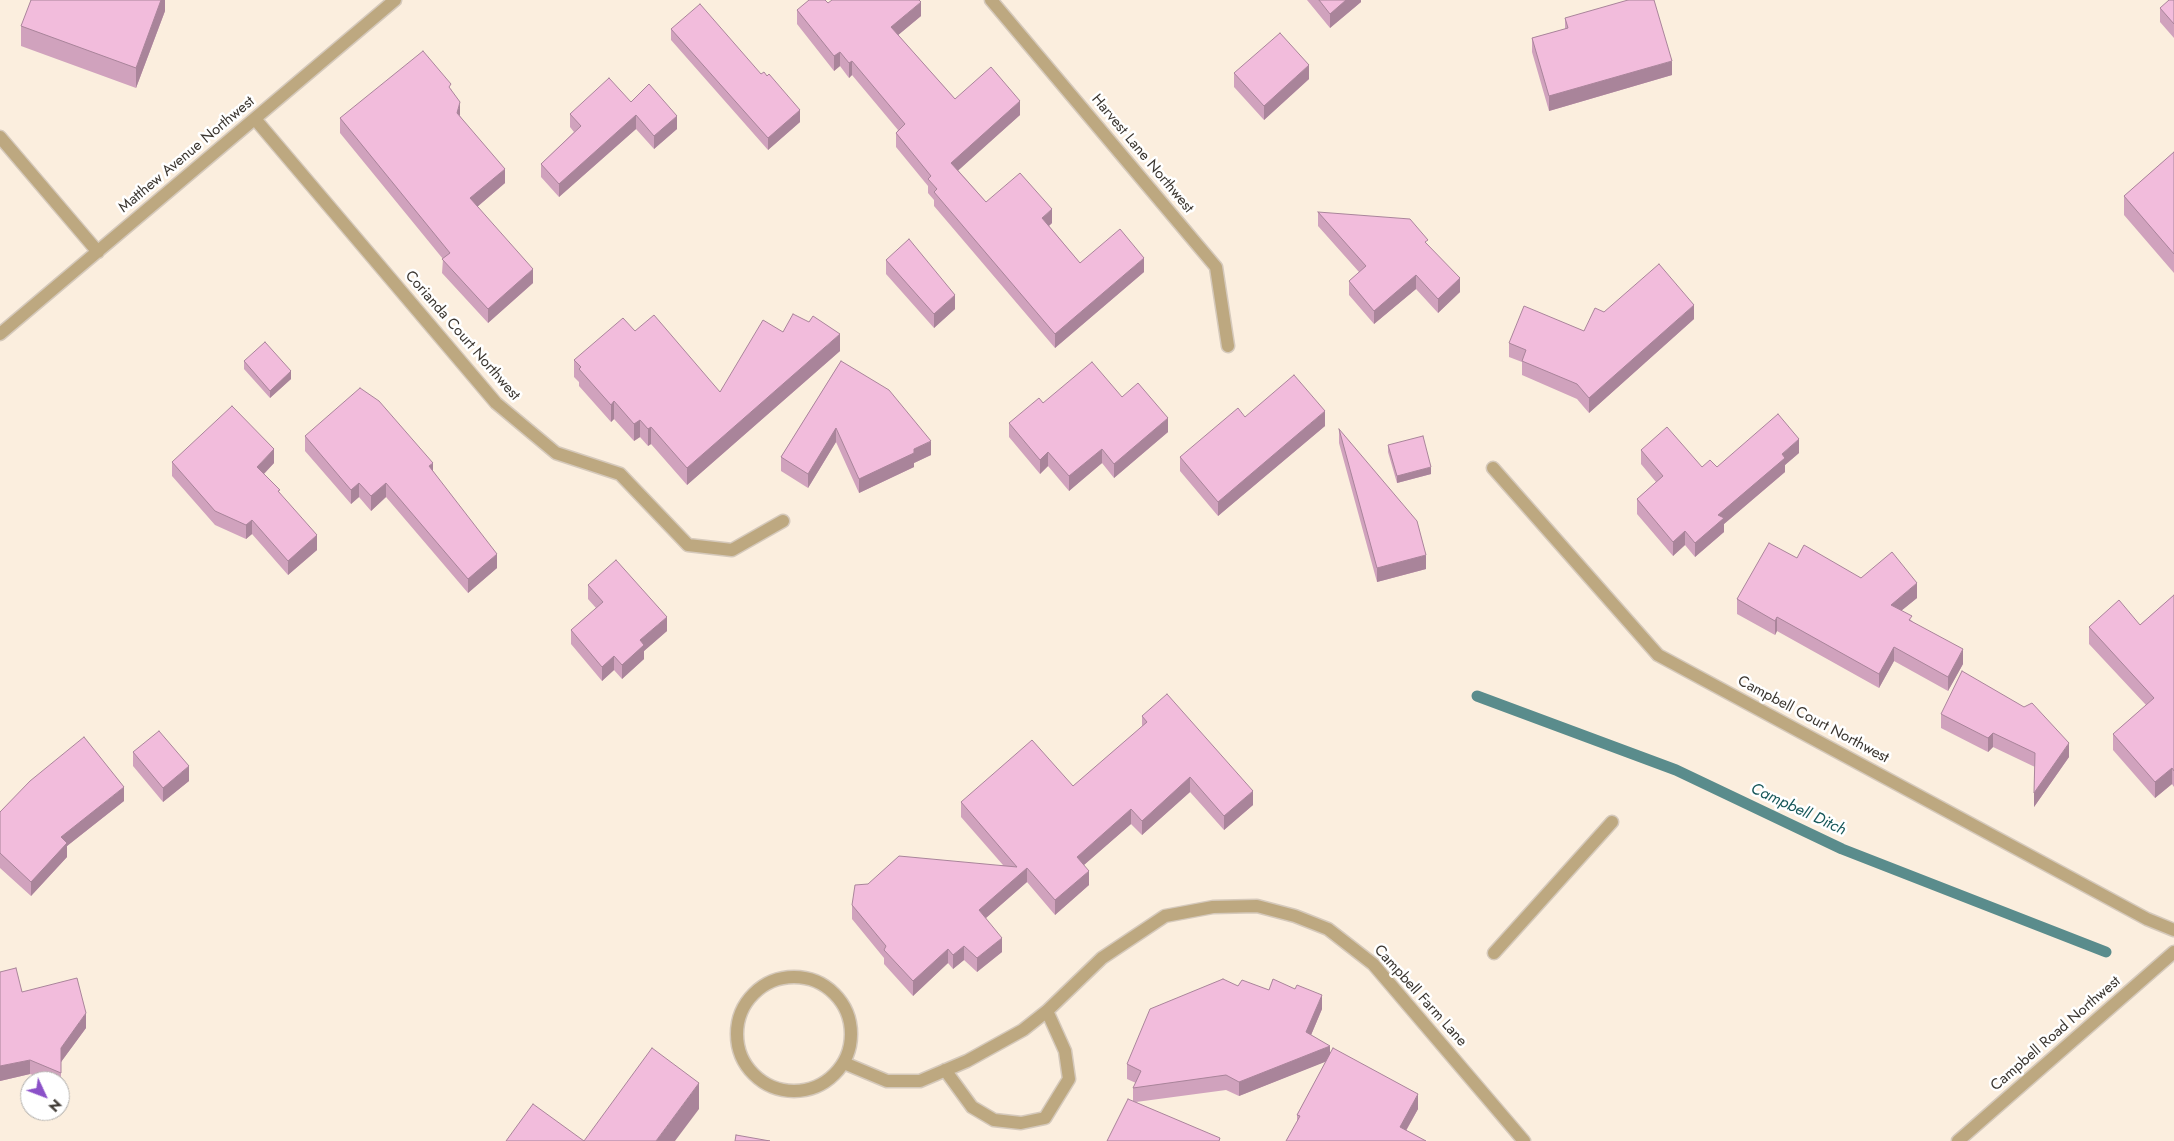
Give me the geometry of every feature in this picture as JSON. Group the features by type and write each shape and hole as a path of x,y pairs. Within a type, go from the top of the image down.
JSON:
{"street":[{"name":"Matthew Avenue Northwest","path":"0,334 395,0"},
{"name":"Harvest Lane Northwest","path":"991,0 1216,267 1228,346"},
{"name":"Corianda Court Northwest","path":"255,119 496,403 556,453 620,474 688,545 732,550 783,521"},
{"path":"0,137 98,252"},
{"name":"Campbell Court Northwest","path":"1493,468 1658,655 2147,919 2174,930"},
{"path":"1494,953 1612,822"},
{"name":"Campbell Farm Lane","path":"844,1063 887,1081 920,1081 967,1061 1023,1030 1047,1011 1102,958 1165,916 1213,907 1257,906 1296,916 1328,930 1373,964 1524,1141"},
{"name":"Campbell Road Northwest","path":"1958,1141 2174,952"},
{"path":"790,976 810,978 832,990 845,1007 851,1026 851,1044 844,1063 836,1073 820,1085 810,1089 779,1090 761,1081 750,1071 740,1054 737,1026 739,1016 749,998 760,987 778,978 790,976"},
{"path":"945,1070 972,1107 994,1120 1021,1123 1045,1118 1069,1079 1065,1051 1047,1011"}],"building":[{"path":"31,0 161,0 136,68 21,26"},
{"path":"809,0 825,0 828,3 832,0 919,0 921,2 891,27 955,99 991,67 1020,101 951,163 986,202 1020,173 1052,209 1042,218 1080,263 1120,229 1144,258 1055,334 934,192 937,189 928,179 931,176 896,133 905,124 852,61 849,63 840,52 834,56 797,10"},
{"path":"1319,0 1346,0 1330,14"},
{"path":"1628,0 1654,0 1672,61 1549,96 1532,38 1568,28 1565,18"},
{"path":"2169,0 2174,0 2174,24 2160,8"},
{"path":"700,4 761,74 764,72 767,76 769,74 800,110 768,138 671,29"},
{"path":"1280,33 1309,65 1264,106 1234,73"},
{"path":"423,51 451,84 449,87 460,102 457,113 505,169 470,198 533,269 488,309 442,259 450,253 340,118"},
{"path":"609,78 631,102 649,84 677,116 654,136 636,115 559,184 541,164 581,126 570,114"},
{"path":"2174,152 2174,254 2124,196"},
{"path":"1318,212 1410,219 1428,240 1425,242 1460,278 1438,299 1416,275 1374,311 1349,281 1366,266"},
{"path":"909,239 955,295 934,314 886,260"},
{"path":"1659,264 1694,305 1589,398 1577,384 1522,361 1526,350 1509,343 1524,306 1584,331 1595,308 1604,312"},
{"path":"793,314 809,322 813,316 840,334 687,468 651,427 648,429 640,420 634,424 614,401 611,405 579,369 581,367 574,360 623,318 635,331 654,315 720,392 763,320 783,332"},
{"path":"265,342 291,371 270,391 244,361"},
{"path":"841,361 889,390 931,441 914,449 914,453 859,479 836,428 808,474 781,457"},
{"path":"1092,362 1122,397 1138,383 1168,418 1114,464 1102,449 1069,476 1048,452 1040,460 1009,423 1039,398 1043,403"},
{"path":"1294,375 1325,411 1218,502 1180,457 1238,408 1245,417"},
{"path":"360,388 379,401 433,463 429,466 497,554 468,579 386,483 371,496 359,483 351,490 305,436"},
{"path":"232,406 274,449 257,467 280,490 278,491 317,535 288,561 252,520 246,525 215,511 172,462"},
{"path":"1778,414 1799,439 1782,454 1785,458 1718,515 1724,518 1695,543 1685,531 1673,542 1637,499 1663,476 1641,450 1667,427 1702,467 1710,460 1717,467"},
{"path":"1339,429 1417,521 1426,555 1377,568"},
{"path":"1423,436 1431,467 1397,476 1388,445"},
{"path":"1769,543 1797,558 1804,545 1861,578 1892,552 1917,583 1891,605 1912,616 1909,620 1963,649 1948,677 1894,647 1879,674 1777,617 1775,621 1737,599"},
{"path":"616,560 667,617 640,640 644,645 622,665 614,656 602,667 571,630 603,602 588,585"},
{"path":"2174,595 2174,771 2172,768 2155,782 2113,734 2154,698 2089,627 2119,600 2140,625"},
{"path":"1962,671 2024,707 2032,703 2069,743 2034,793 2035,753 1993,733 1988,738 1941,714"},
{"path":"1167,694 1253,791 1224,816 1190,777 1142,821 1131,809 1077,857 1089,871 1055,900 1027,868 979,910 1002,938 977,958 964,946 953,955 948,949 913,981 884,950 886,946 852,905 855,885 868,884 899,856 1017,867 961,802 1032,740 1073,786 1147,722 1142,716"},
{"path":"159,731 189,766 163,788 133,752"},
{"path":"84,737 124,787 61,837 67,843 31,882 0,853 0,812 30,781"},
{"path":"16,968 22,992 77,978 86,1013 61,1048 61,1071 56,1071 30,1060 0,1066 0,972"},
{"path":"1223,979 1238,986 1242,980 1269,990 1273,979 1295,989 1297,985 1322,995 1306,1032 1330,1046 1239,1082 1226,1075 1133,1088 1141,1071 1127,1064 1150,1009"},
{"path":"652,1048 699,1083 656,1141 584,1141"},
{"path":"1333,1048 1418,1094 1400,1127 1426,1141 1286,1141 1300,1116 1297,1115"},
{"path":"1128,1099 1220,1138 1219,1141 1107,1141"},
{"path":"533,1104 584,1141 506,1141"},
{"path":"736,1135 770,1141 735,1141"}],"waterway":[{"name":"Campbell Ditch","path":"1477,696 1676,770 1842,849 2106,952"}]}
